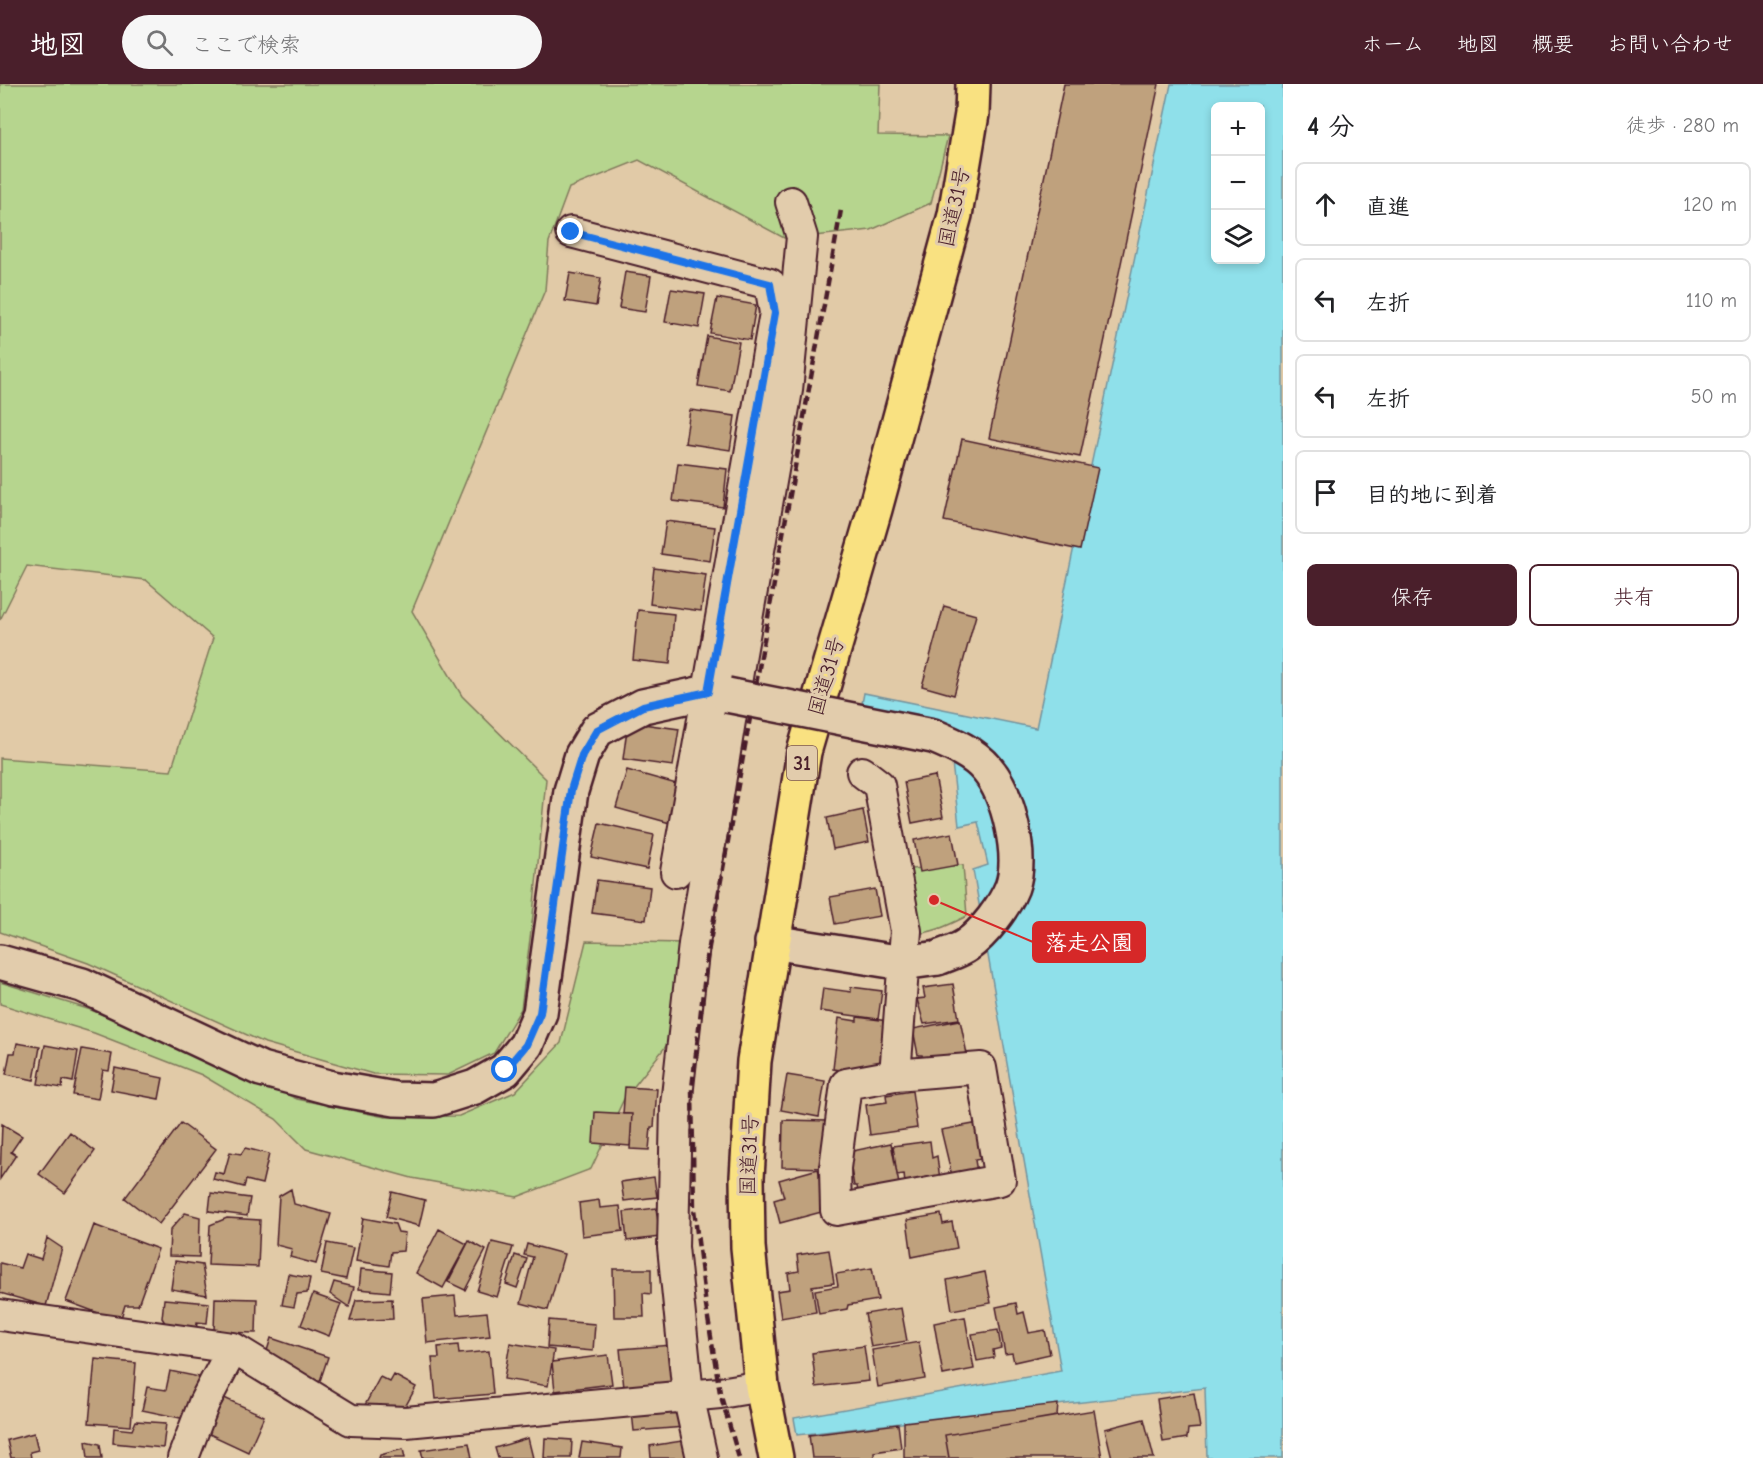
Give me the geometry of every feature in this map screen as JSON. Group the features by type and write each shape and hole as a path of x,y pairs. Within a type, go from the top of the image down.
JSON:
{"highway":[{"name":"国道31号","path":"776,1458 762,1386 748,1247 747,1176 754,1060 804,752 875,509 955,215 972,114 973,84"}],"street":[{"path":"702,1458 687,1395 673,1247 676,1105 694,944 787,390 802,237 791,202"},
{"path":"571,232 770,284 775,313 718,693 676,872"},
{"path":"0,962 82,985 261,1069 332,1089 394,1099 434,1100 475,1087 505,1070 526,1045 540,1013 571,790 582,755 597,730 643,706 718,693 933,735 960,748 987,769 1005,801 1016,839 1012,887 989,924 966,946 938,958 903,963 772,942"},
{"path":"862,772 879,785 906,931 895,1075"},
{"path":"981,1068 1000,1180 836,1210 836,1168 846,1084 895,1075 981,1068"},
{"path":"0,1315 233,1348 351,1420 406,1422 762,1386"},
{"path":"183,1458 204,1403 233,1348"}],"green space":[{"path":"0,84 880,84 878,135 948,136 931,203 871,230 786,239 639,160 569,188 549,242 545,290 412,611 462,696 546,779 521,1009 494,1053 448,1075 373,1074 265,1043 88,963 0,932 0,758 171,771 213,638 146,580 27,566 0,620"},
{"path":"963,865 967,916 932,931 909,934 898,870"},
{"path":"586,941 684,943 690,982 666,1046 624,1099 591,1169 517,1197 412,1178 306,1149 276,1119 202,1075 94,1033 0,1004 0,982 91,1010 194,1052 297,1099 385,1117 459,1116 515,1092 561,1043"}],"water":[{"path":"1171,84 1283,84 1283,1458 1207,1458 1205,1388 797,1435 794,1418 1061,1371 973,870 988,865 978,822 959,826 950,744 860,714 864,693 1036,728"}],"building":[{"path":"1064,84 1159,84 1080,457 989,438"},
{"path":"625,272 651,276 645,312 619,308"},
{"path":"570,273 601,278 596,306 565,301"},
{"path":"671,289 705,294 699,328 665,322"},
{"path":"717,298 756,305 750,340 710,333"},
{"path":"707,336 739,342 730,391 698,386"},
{"path":"690,410 735,416 730,450 685,443"},
{"path":"962,439 1098,468 1080,550 944,521"},
{"path":"678,463 727,469 723,507 673,501"},
{"path":"666,521 715,527 710,561 661,554"},
{"path":"654,568 706,575 701,611 650,604"},
{"path":"944,606 976,615 954,695 922,686"},
{"path":"638,610 674,614 670,664 633,660"},
{"path":"628,722 679,729 673,766 623,759"},
{"path":"627,770 680,785 670,823 616,808"},
{"path":"935,776 943,817 912,823 904,782"},
{"path":"863,810 869,842 833,849 827,818"},
{"path":"599,823 654,835 647,869 591,857"},
{"path":"952,833 958,865 920,872 914,840"},
{"path":"597,880 650,887 646,920 592,913"},
{"path":"875,889 880,916 835,924 830,897"},
{"path":"953,984 959,1019 924,1024 917,999 925,998 923,988"},
{"path":"851,987 882,991 878,1019 820,1011 823,988 851,992"},
{"path":"857,1017 888,1021 882,1063 877,1063 877,1067 864,1073 833,1069 839,1018 857,1021"},
{"path":"960,1020 967,1054 924,1062 922,1055 918,1055 913,1029"},
{"path":"17,1043 40,1047 34,1080 6,1074 10,1053 15,1053"},
{"path":"45,1045 78,1051 73,1082 63,1080 62,1088 38,1084"},
{"path":"82,1049 112,1054 109,1071 103,1070 98,1099 73,1095"},
{"path":"115,1068 163,1078 159,1099 111,1090"},
{"path":"787,1075 825,1081 819,1117 781,1110"},
{"path":"625,1087 657,1089 654,1127 651,1127 649,1150 630,1149 632,1114 623,1114"},
{"path":"912,1091 917,1128 870,1135 866,1105 887,1102 886,1095"},
{"path":"595,1112 632,1114 630,1146 593,1143"},
{"path":"783,1120 829,1121 828,1168 782,1167"},
{"path":"181,1123 216,1149 159,1224 125,1198"},
{"path":"979,1123 985,1158 975,1160 977,1172 952,1176 941,1130"},
{"path":"2,1124 22,1136 11,1152 16,1155 0,1179"},
{"path":"70,1132 95,1151 65,1193 39,1174"},
{"path":"930,1141 932,1158 937,1156 940,1180 905,1184 904,1174 897,1175 893,1146"},
{"path":"891,1143 899,1184 858,1192 857,1186 854,1186 848,1152"},
{"path":"245,1148 269,1154 262,1184 246,1180 244,1187 213,1179 215,1172 224,1174 230,1152 241,1154"},
{"path":"818,1169 829,1210 780,1223 774,1200 784,1197 779,1180"},
{"path":"654,1177 657,1197 624,1201 621,1182"},
{"path":"291,1189 294,1204 331,1214 316,1264 290,1257 292,1249 276,1245 279,1196"},
{"path":"392,1192 425,1200 419,1226 386,1217"},
{"path":"211,1193 250,1198 247,1216 209,1211"},
{"path":"599,1200 600,1208 620,1206 623,1231 582,1236 579,1203"},
{"path":"656,1208 660,1237 627,1241 624,1212"},
{"path":"185,1213 200,1217 199,1257 169,1256 170,1230"},
{"path":"941,1214 943,1224 952,1222 957,1248 912,1257 907,1220"},
{"path":"227,1218 260,1220 258,1267 208,1265 210,1225"},
{"path":"363,1218 395,1224 398,1232 405,1233 403,1251 391,1252 389,1266 356,1261"},
{"path":"94,1225 158,1249 138,1305 125,1305 120,1321 66,1301"},
{"path":"439,1229 467,1244 443,1288 416,1273"},
{"path":"47,1238 62,1248 46,1306 0,1293 0,1263 20,1268 25,1254 41,1259"},
{"path":"469,1241 486,1250 465,1290 448,1282"},
{"path":"492,1242 513,1247 497,1297 477,1291"},
{"path":"327,1243 353,1248 346,1279 321,1274"},
{"path":"527,1244 564,1254 548,1310 521,1303 533,1257 524,1255"},
{"path":"829,1250 834,1283 812,1286 816,1312 781,1318 777,1291 790,1289 788,1273 799,1271 797,1255"},
{"path":"515,1255 527,1259 517,1288 506,1284"},
{"path":"175,1261 202,1265 207,1295 171,1289"},
{"path":"872,1268 878,1300 848,1305 847,1309 819,1314 815,1290 838,1286 836,1274"},
{"path":"361,1269 392,1272 390,1292 359,1289"},
{"path":"613,1269 651,1269 651,1294 643,1293 644,1317 614,1317"},
{"path":"985,1272 991,1303 952,1310 947,1280"},
{"path":"288,1274 310,1278 307,1293 297,1294 294,1307 282,1305"},
{"path":"334,1282 354,1287 349,1307 330,1294"},
{"path":"313,1294 341,1304 329,1336 301,1325"},
{"path":"455,1296 457,1315 487,1312 490,1336 427,1343 423,1299"},
{"path":"215,1298 257,1299 256,1333 214,1332"},
{"path":"164,1299 209,1303 207,1323 197,1322 196,1334 170,1331 162,1318"},
{"path":"392,1299 393,1319 350,1321 356,1300"},
{"path":"1016,1303 1018,1314 1024,1312 1029,1333 1045,1330 1050,1354 1014,1362 1012,1353 1005,1354 996,1307"},
{"path":"901,1308 907,1341 871,1347 865,1314"},
{"path":"965,1317 974,1369 943,1375 934,1323"},
{"path":"549,1320 595,1324 593,1351 547,1347"},
{"path":"998,1330 1001,1348 993,1350 994,1358 977,1361 972,1334"},
{"path":"271,1338 328,1357 319,1384 266,1354"},
{"path":"919,1342 925,1379 878,1387 872,1350"},
{"path":"510,1343 554,1350 548,1386 504,1379"},
{"path":"458,1345 459,1354 489,1351 493,1394 436,1399 432,1358 439,1358 438,1347"},
{"path":"672,1345 675,1383 624,1388 620,1349"},
{"path":"864,1346 869,1381 816,1387 812,1353"},
{"path":"608,1355 612,1384 555,1391 552,1362"},
{"path":"95,1359 136,1363 131,1426 89,1423"},
{"path":"170,1371 204,1378 195,1421 142,1410 147,1387 166,1390"},
{"path":"394,1375 416,1387 405,1407 379,1413 365,1405 380,1377 390,1382"},
{"path":"1194,1393 1200,1428 1188,1429 1187,1438 1163,1442 1157,1399"},
{"path":"222,1397 264,1416 248,1452 205,1432"},
{"path":"1058,1404 1057,1416 945,1435 949,1458 904,1458 904,1422"},
{"path":"684,1407 685,1427 634,1431 632,1412"},
{"path":"1094,1410 1102,1458 949,1458 945,1435"},
{"path":"1144,1419 1154,1458 1112,1458 1105,1429"},
{"path":"136,1421 166,1423 163,1448 113,1443 114,1428 132,1430"},
{"path":"898,1424 901,1448 874,1452 874,1458 812,1458 809,1435"},
{"path":"34,1433 38,1450 30,1452 31,1458 11,1458 7,1440"},
{"path":"528,1438 533,1458 498,1458 495,1448"},
{"path":"545,1438 572,1440 571,1458 544,1458"},
{"path":"688,1440 690,1458 651,1458 650,1446"},
{"path":"86,1441 100,1444 102,1458 88,1458"},
{"path":"582,1442 622,1448 621,1458 579,1458"},
{"path":"469,1443 472,1458 423,1458 421,1450"},
{"path":"403,1449 405,1458 379,1458 380,1455"}],"railway":[{"path":"739,1458 720,1393 706,1306 694,1209 692,1088 707,958 841,210"}],"place":[{"name":"落走公園","path":"934,900"}],"route":[{"path":"505,1070 526,1045 540,1013 571,790 582,755 597,730 643,706 708,692 775,313 770,284 571,232"}]}
